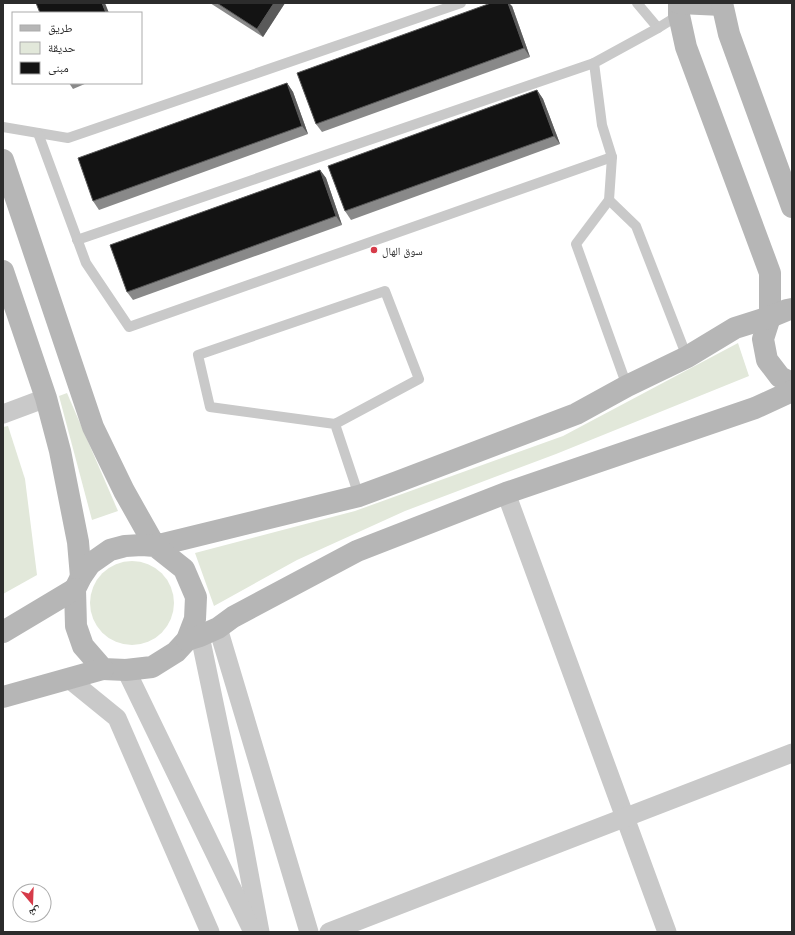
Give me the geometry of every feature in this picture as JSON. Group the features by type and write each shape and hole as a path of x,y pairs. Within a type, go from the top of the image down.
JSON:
{"main road":[{"path":"792,206 729,34 722,4 679,7 686,47 770,273 770,317 763,339 767,360 780,376 792,383"},
{"path":"3,160 93,427 124,491 155,546 184,569 196,597 195,618 202,635"},
{"path":"3,271 46,398 60,452 78,542 76,626 83,646 103,669"},
{"path":"3,632 78,583 90,564 110,550 125,546 155,546 359,496 576,414 627,386 687,357 735,328 792,309"},
{"path":"3,697 103,669 126,670 152,667 202,635 357,551 506,492 756,408 792,391"}],"street":[{"path":"3,414 46,398"},
{"path":"506,492 667,932"},
{"path":"202,635 260,932"},
{"path":"202,635 309,932"},
{"path":"126,670 253,932"},
{"path":"69,678 117,718 210,932"},
{"path":"328,932 792,753"}],"lane":[{"path":"3,128 68,138 461,3"},
{"path":"637,3 658,28"},
{"path":"77,240 594,63 658,28 679,7"},
{"path":"594,63 602,125 612,157 609,200 576,244 627,386"},
{"path":"38,133 86,263 129,327 612,157"},
{"path":"609,200 636,226 687,357"},
{"path":"385,291 419,379 335,424 210,406 198,355 385,291"},
{"path":"335,424 359,496"}],"green space":[{"path":"738,343 749,376 556,454 405,511 297,560 214,606 195,553 355,511 563,436"},
{"path":"67,393 118,511 92,520 59,396"},
{"path":"8,426 25,479 37,575 3,594 3,427"},
{"path":"132,561 148,564 162,573 171,587 174,603 171,619 162,633 148,642 132,645 116,642 102,633 93,619 90,603 93,587 102,573 116,564"}],"building":[{"path":"36,3 102,3 106,12 40,12"},
{"path":"217,3 274,3 257,29"},
{"path":"491,3 508,3 524,48 316,124 297,73"},
{"path":"287,83 302,126 93,201 78,158"},
{"path":"537,90 554,136 345,211 328,166"},
{"path":"320,170 336,216 127,292 110,245"}],"place":[{"name":"سوق الهال","path":"374,250"}]}
